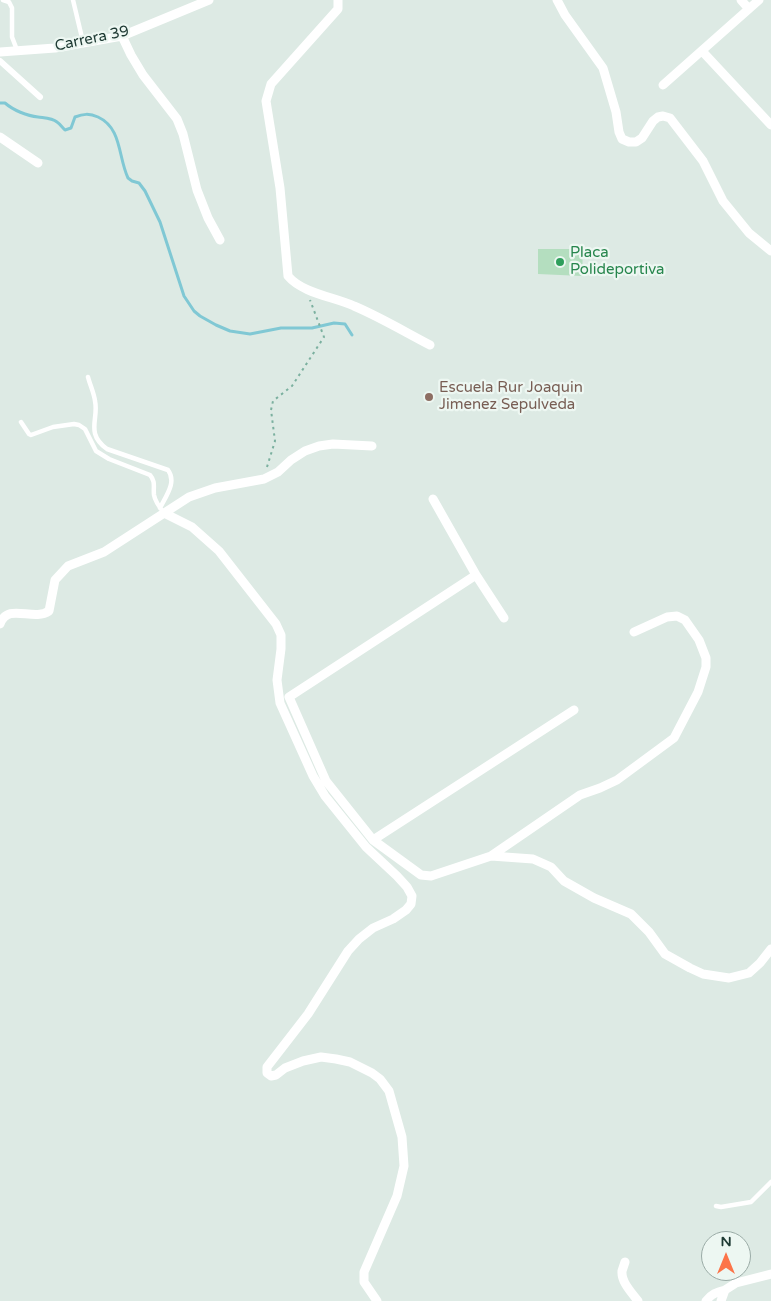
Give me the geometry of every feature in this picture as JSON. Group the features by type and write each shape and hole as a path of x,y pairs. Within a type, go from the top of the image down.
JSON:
{"street":[{"name":"Carrera 39","path":"0,52 55,48 122,36 208,0"},
{"path":"338,0 338,9 271,84 266,101 280,188 288,276 296,284 354,306 430,346"},
{"path":"741,0 749,9"},
{"path":"663,85 760,0"},
{"path":"559,1 565,15 603,68 622,139 636,142 642,138 653,121 658,117 670,118 703,161 723,200 749,233 771,251"},
{"path":"122,36 143,76 177,119 183,134 197,190 208,218 220,240"},
{"path":"702,51 771,125"},
{"path":"0,61 40,97"},
{"path":"0,137 38,163"},
{"path":"0,624 2,618 13,612 44,614 49,611 55,580 68,566 104,552 162,511 189,497 215,488 264,479 278,472 305,451 319,446 333,444 372,446"},
{"path":"433,499 476,575 504,618"},
{"path":"162,511 192,526 219,551 276,624 280,635 281,649 277,680 280,703 314,776 325,796 366,847 397,876 412,896 411,904 406,910 393,919 372,928 359,939 348,952 308,1014 267,1067 267,1073 271,1076 303,1061 322,1057 336,1059 350,1062 372,1073 390,1091 402,1137 404,1166 397,1196 364,1272 364,1282 377,1301"},
{"path":"280,703 476,575"},
{"path":"289,697 326,781 373,840 421,875 431,876 491,856 580,795 617,780 674,738 698,692 706,667 706,658 699,640 685,620 677,616 667,617 634,632"},
{"path":"373,840 574,710"},
{"path":"491,856 533,859 551,868 564,881 594,898 631,914 649,932 664,954 703,974 729,978 749,973 771,950"},
{"path":"625,1262 622,1271 623,1275 628,1288 638,1301"},
{"path":"706,1301 710,1296 736,1283 771,1274"},
{"path":"721,1301 725,1290"}],"lane":[{"path":"3,0 8,2 12,8 12,36 17,50"},
{"path":"73,0 83,44"},
{"path":"88,377 96,401 93,426 95,434 102,445 107,449 170,472 171,486 162,511"},
{"path":"21,422 29,434 53,426 74,424 85,428 96,451 109,459 150,475 154,484 154,495 162,511"},
{"path":"716,1206 721,1207 751,1202 771,1182"}],"path":[{"path":"264,479 275,441 271,410 273,401 292,386 324,337 306,288"}],"green space":[{"name":"Placa Polideportiva","path":"538,249 583,249 582,276 538,274"}],"waterway":[{"path":"0,103 5,103 25,114 53,120 65,130 71,128 75,117 83,115 89,114 106,122 115,136 128,178 139,183 145,191 160,222 184,296 194,311 200,316 230,331 250,334 281,328 312,328 334,323 345,324 352,335"}],"place":[{"name":"Placa Polideportiva","path":"560,262"},
{"name":"Escuela Rur Joaquin Jimenez Sepulveda","path":"429,397"}]}
